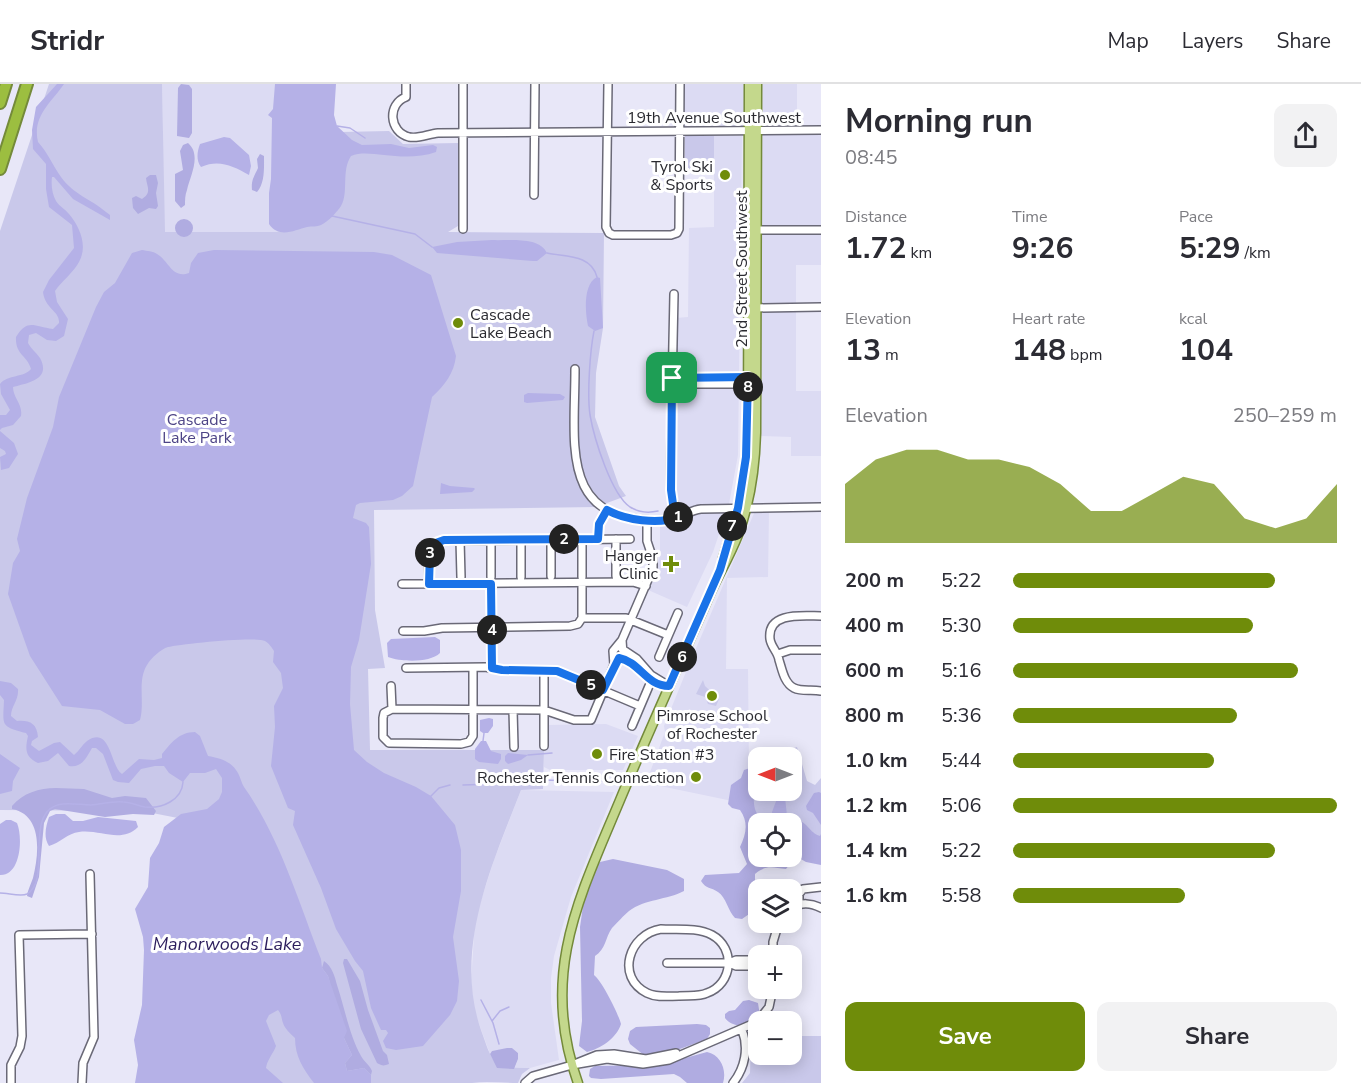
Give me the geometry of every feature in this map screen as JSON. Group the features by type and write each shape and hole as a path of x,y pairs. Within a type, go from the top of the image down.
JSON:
{"highway":[{"path":"0,103 6,84"},
{"path":"0,169 27,84"}],"main road":[{"name":"2nd Street Southwest","path":"749,84 753,130"},
{"name":"2nd Street Southwest","path":"578,1083 572,1065 563,1011 563,988 566,952 578,902 720,570 742,508 751,381 753,130 756,84"}],"street":[{"name":"19th Avenue Southwest","path":"406,84 406,97 397,102 393,111 395,125 401,133 415,138 434,133 463,132 821,130"},
{"path":"463,84 463,230"},
{"path":"534,195 535,84"},
{"path":"608,84 607,230 613,235 674,234 679,230 680,84"},
{"path":"753,230 821,230"},
{"path":"674,294 671,490 673,504 679,517"},
{"path":"752,308 821,307"},
{"path":"575,369 575,465 590,496 607,510 628,519 668,520 698,509 821,507"},
{"path":"672,381 751,381"},
{"path":"598,539 599,524 607,510"},
{"path":"473,668 473,710 473,736 471,741 467,743 395,744 386,742 383,735 383,715 392,709 473,710 543,710 574,720 591,720 654,564 646,541 647,520"},
{"path":"551,539 551,576"},
{"path":"403,631 578,624 582,618 582,539"},
{"path":"616,539 616,576"},
{"path":"429,584 430,552 433,544 441,541 630,539"},
{"path":"460,540 460,578"},
{"path":"491,540 492,668"},
{"path":"521,540 521,577"},
{"path":"402,584 491,580 582,580 633,582 646,586"},
{"path":"659,657 678,613"},
{"path":"821,616 789,616 775,623 770,637 783,673 791,686 796,689 821,692"},
{"path":"582,618 631,619 668,635"},
{"path":"778,654 790,650 821,650"},
{"path":"618,653 642,669 652,682 669,686"},
{"path":"406,668 492,668 562,672 640,706"},
{"path":"543,670 544,746"},
{"path":"392,686 392,709"},
{"path":"632,726 649,686"},
{"path":"513,710 514,747"},
{"path":"82,1083 83,1063 94,1037 90,874"},
{"path":"802,890 821,886"},
{"path":"802,905 811,904 821,908"},
{"path":"729,963 721,983 708,993 660,996 648,994 639,986 631,974 629,961 633,948 642,937 650,931 661,929 698,931 713,935 724,947 729,963 736,966 748,966"},
{"path":"11,1083 12,1062 20,1047 22,1036 19,935 92,934"},
{"path":"667,963 729,963 736,960 748,960"},
{"path":"525,1083 533,1076 572,1065 611,1059 651,1064 669,1060 757,1022 766,1012 771,999"},
{"path":"733,1083 742,1070 744,1062 745,1041 742,1030"},
{"path":"532,1083 540,1075"}],"shaded area":[{"path":"162,84 284,84 287,232 164,232"},
{"path":"181,84 189,85 192,89 192,133 189,138 177,136 178,88"},
{"path":"682,84 747,84 748,128 683,128"},
{"path":"760,84 797,84 797,127 821,127 821,265 796,265 796,391 821,391 821,456 791,456 791,437 760,436"},
{"path":"714,136 742,136 738,455 729,504 695,506 680,512 675,501 673,486 676,318 688,317 689,228 714,227"},
{"path":"188,143 195,159 185,205 181,208 175,201 175,174 183,170 180,151 183,145"},
{"path":"260,154 264,156 264,170 263,180 257,192 252,190 252,184"},
{"path":"156,175 158,206 156,209 149,208 138,214 133,208 132,198 136,196 142,199 147,194 146,178"},
{"path":"180,219 188,219 193,224 191,235 180,237 175,232 175,224"},
{"path":"755,511 769,511 768,577 727,578 726,669 748,669 748,770 739,787 737,802 646,783 665,732 664,726"},
{"path":"698,513 726,513 713,552 687,607 648,590 660,556 660,524 678,522"},
{"path":"606,724 638,736 623,770 550,770 544,767 547,725"},
{"path":"748,769 748,801 754,801 757,813 748,813 748,867 770,867 755,874 755,879 748,879 748,915 742,919 735,918 721,894 701,881 705,875 739,873 747,864 740,847 745,833 745,819 740,810 728,804 731,785 741,778 744,770"},
{"path":"56,788 84,789 112,798 125,796 146,798 156,811 154,815 133,814 105,817 55,809 50,811 44,823 39,877 32,898 27,896 37,858 34,827 29,819 12,809 12,806 32,792"},
{"path":"521,790 614,792 571,897 554,956 551,1003 559,1060 530,1068 515,1067 518,1053 512,1048 492,1051 490,1054 474,1010 471,984 475,919 494,860"},
{"path":"814,793 821,793 821,825 806,806"},
{"path":"802,822 816,834 820,836 821,834 821,865 802,860"},
{"path":"613,859 667,870 684,879 684,891 642,904 629,911 612,928 603,947 595,956 594,975 610,998 621,1024 616,1034 607,1042 587,1052 579,1046 582,1021 580,927 584,899 597,866 600,862"},
{"path":"344,959 347,959 360,981 368,1010 389,1064 377,1063 361,1029 343,963"},
{"path":"324,961 333,972 353,1039 362,1058 372,1071 371,1075 364,1068 347,1071 345,1063 352,1055 344,1038 328,976 322,968"},
{"path":"743,1001 758,1003 759,1011 748,1011 747,1024 737,1025 728,1022 725,1014 735,1010"},
{"path":"697,1024 710,1028 707,1039 669,1053 645,1056 630,1044 628,1039 630,1031 636,1027"},
{"path":"512,1048 518,1053 514,1069 497,1068 490,1054 492,1051"},
{"path":"707,1052 716,1056 722,1064 723,1083 687,1083 674,1074 601,1079 589,1076 590,1069 595,1066 660,1065"}],"green space":[{"name":"Cascade Lake Park","path":"49,84 162,84 165,232 286,232 340,132 389,131 403,144 458,143 458,226 448,232 604,233 603,328 596,373 595,417 619,486 626,496 596,507 374,510 375,610 385,668 368,669 370,750 544,750 543,789 521,790 488,878 474,938 471,969 473,1000 490,1054 499,1067 530,1068 522,1074 518,1083 264,1083 265,835 142,811 0,810 0,231"},
{"path":"685,136 714,136 714,170 685,170"},
{"path":"703,680 705,686 719,699 716,706 708,704 705,697 696,694"},
{"path":"802,764 807,781 815,785 821,778 821,843 802,831 802,813 749,813 749,801 802,801"},
{"path":"802,1036 821,1036 821,1083 742,1083 750,1073 750,1065 802,1065"}],"water":[{"path":"57,84 64,84 40,117 38,142 66,183 110,215 110,220 73,199 52,177 52,189 56,201 69,214 82,237 82,256 74,270 55,291 57,302 68,319 64,336 56,341 47,340 36,333 29,335 28,343 40,358 43,371 36,379 13,387 21,408 21,416 13,425 0,430 0,415 6,415 10,410 1,394 0,384 31,369 17,348 16,337 24,327 32,325 53,329 59,323 57,315 46,302 43,292 49,280 74,248 72,225 49,207 46,164 33,149 32,130 36,107"},
{"path":"275,84 336,84 334,115 337,126 352,140 362,145 391,144 409,148 433,145 437,147 436,152 410,156 359,154 351,156 346,168 345,195 341,206 332,217 319,226 287,232 277,231 269,224 272,118 268,115 273,109"},
{"path":"224,137 230,138 249,155 251,166 249,175 232,166 220,164 201,167 198,162 200,144"},
{"path":"492,240 530,242 537,244 547,253 537,261 533,261 437,253 432,247 457,242"},
{"path":"142,250 155,253 179,274 189,273 191,263 198,253 214,250 374,252 392,255 431,275 456,356 455,362 448,378 432,397 413,486 402,496 393,500 356,505 353,518 366,523 369,527 371,564 359,640 351,667 350,704 354,750 384,773 431,796 455,825 461,850 461,891 453,937 459,981 457,1001 450,1015 423,1046 396,1050 386,1048 383,1041 388,1033 386,1030 381,1030 371,1008 363,971 336,929 321,888 293,825 295,811 288,808 271,766 275,727 274,706 283,688 281,673 273,662 274,651 269,644 259,640 234,640 202,642 162,650 156,654 144,671 140,720 133,724 125,724 100,710 62,706 30,656 8,594 13,563 20,551 17,539 27,498 53,427 59,397 104,292 115,283 132,253"},
{"path":"597,277 600,278 603,328 595,331 588,326 586,306 589,286"},
{"path":"528,393 560,394 565,397 563,400 527,403 524,402 524,395"},
{"path":"0,431 14,443 18,454 9,468 1,470 0,457 6,454 0,448"},
{"path":"441,483 475,489 472,492 440,494"},
{"path":"435,637 440,640 440,653 429,659 415,661 388,657 387,643 391,639"},
{"name":"Manorwoods Lake","path":"0,681 11,683 18,689 11,716 17,721 29,722 36,728 38,737 32,741 31,745 39,751 60,742 74,755 87,741 95,737 101,738 109,748 122,774 139,759 162,758 162,754 176,739 189,732 195,732 200,736 208,756 224,760 234,767 278,848 321,959 322,968 328,976 347,1031 344,1038 352,1055 345,1063 347,1071 364,1068 371,1075 371,1083 314,1083 300,1062 295,1038 285,1027 278,1010 269,1015 266,1021 276,1046 266,1068 283,1083 135,1083 138,1065 134,1040 142,1005 144,950 143,937 135,909 148,887 150,858 159,843 164,827 181,814 207,809 219,799 222,792 222,778 216,769 205,773 190,773 183,782 169,773 164,766 155,766 141,769 129,783 118,782 113,780 103,754 96,748 92,748 83,762 77,765 69,766 58,753 48,761 38,763 27,752 28,736 26,733 11,729 5,724"},
{"path":"493,719 493,726 488,733 483,733 480,731 480,720"},
{"path":"481,741 486,741 491,751 501,754 498,764 479,762 475,759 475,749"},
{"path":"508,753 528,755 508,764 505,756"},
{"path":"0,754 20,768 13,781 12,791 0,794"},
{"path":"776,801 785,801 787,813 772,812"},
{"path":"65,814 73,821 98,817 136,821 138,827 125,835 75,833 49,846 46,835 47,824 49,817"},
{"path":"6,820 17,823 20,846 19,855 12,869 7,874 0,875 0,824"}],"waterway":[{"path":"337,126 350,128 365,138"},
{"path":"332,216 415,234 432,247"},
{"path":"547,253 583,260 594,270 597,277"},
{"path":"594,331 589,373 589,406 599,451 610,478 623,500 636,510 658,511"},
{"path":"483,741 484,733"},
{"path":"528,755 552,753"},
{"path":"463,785 533,780 603,781"},
{"path":"0,893 24,895 34,886 38,875 40,831 43,818 50,808 63,804 91,805 119,802 145,807 164,805 179,794 183,782"},
{"path":"431,796 439,788 450,785"},
{"path":"481,1000 493,1023 499,1044"},
{"path":"492,1021 500,1011 509,1007"}],"place":[{"name":"Tyrol Ski & Sports","path":"725,175"},
{"name":"Cascade Lake Beach","path":"458,323"},
{"name":"Hanger Clinic","path":"671,564"},
{"name":"Pimrose School of Rochester","path":"712,696"},
{"name":"Fire Station #3","path":"597,754"},
{"name":"Rochester Tennis Connection","path":"696,777"}],"route":[{"path":"748,377 748,439 738,508 720,570 669,686 652,682 632,663 619,658 603,690 557,671 492,668 491,584 429,584 432,547 435,543 444,540 598,539 599,524 607,510 628,519 671,520 679,517 673,504 671,490 672,378 748,377"}]}
